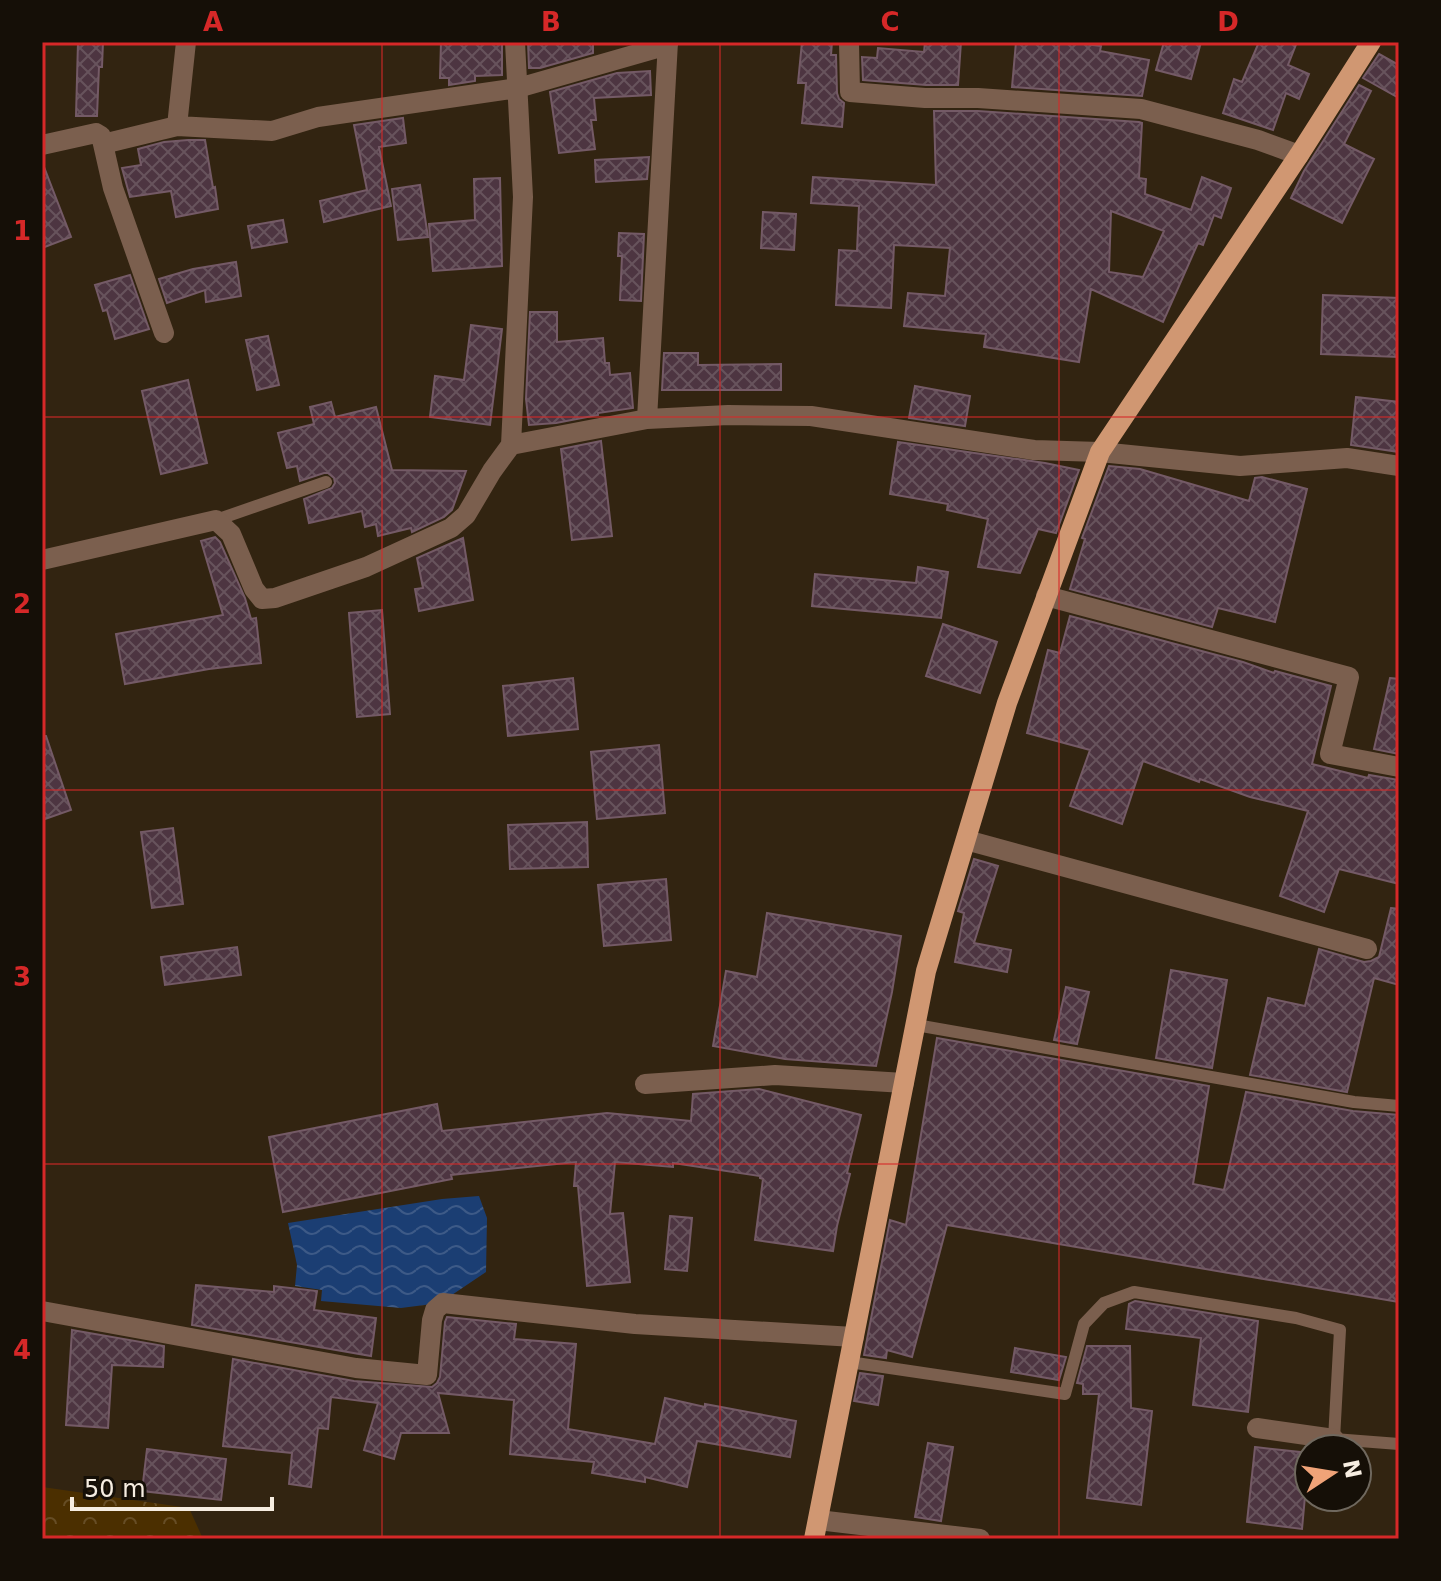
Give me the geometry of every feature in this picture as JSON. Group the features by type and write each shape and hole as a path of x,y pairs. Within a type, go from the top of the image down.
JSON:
{"main road":[{"path":"816,1530 926,971 1007,703 1046,596 1100,452 1371,42"}],"street":[{"path":"177,126 186,42"},
{"path":"42,560 216,520 231,534 254,589 262,599 275,598 366,567 451,528 466,515 511,445 523,197 515,42"},
{"path":"849,42 850,92 1141,109 1258,140 1299,155"},
{"path":"103,144 177,126 272,131 318,117 518,88 668,43 647,419"},
{"path":"42,145 96,133 101,136 113,188 164,333"},
{"path":"511,445 647,419 728,415 811,416 1034,450 1100,452 1240,466 1347,458 1399,466"},
{"path":"1046,596 1349,677 1330,754 1399,767"},
{"path":"966,840 1367,949"},
{"path":"645,1084 775,1075 904,1083"},
{"path":"42,1311 356,1368 427,1375 432,1320 435,1310 443,1303 635,1324 854,1337"},
{"path":"1257,1428 1293,1433"},
{"path":"816,1530 980,1539"}],"lane":[{"path":"216,520 326,482"},
{"path":"916,1025 1354,1102 1399,1106"},
{"path":"849,1362 1065,1394 1084,1324 1104,1303 1134,1292 1296,1318 1340,1330 1334,1433"},
{"path":"1373,1442 1399,1444"}],"green space":[{"path":"42,1487 189,1508 203,1539 42,1539"}],"water":[{"path":"479,1196 487,1218 486,1272 440,1303 401,1308 321,1301 322,1290 295,1286 297,1265 288,1223"}],"building":[{"path":"78,42 103,42 97,116 76,116"},
{"path":"441,42 502,42 502,75 475,76 475,81 449,85 449,78 440,78"},
{"path":"528,42 593,42 593,53 540,68 529,68"},
{"path":"802,42 832,42 831,55 836,55 837,93 844,103 842,127 802,123 806,83 798,83"},
{"path":"925,42 961,42 958,85 863,80 862,57 877,58 878,48 924,52"},
{"path":"1016,42 1068,42 1101,46 1100,51 1149,60 1142,96 1012,87"},
{"path":"1164,42 1201,42 1191,79 1156,70"},
{"path":"1259,42 1297,42 1288,65 1309,74 1299,99 1286,93 1273,130 1223,113 1234,79 1242,82"},
{"path":"1379,54 1399,65 1399,98 1363,78"},
{"path":"650,71 651,95 594,98 596,120 591,120 595,149 559,153 550,92 617,73"},
{"path":"1359,85 1371,91 1344,144 1374,159 1342,223 1291,198 1304,171"},
{"path":"934,111 978,111 1139,122 1142,123 1139,178 1146,179 1145,194 1191,210 1202,177 1231,188 1221,218 1214,215 1203,245 1198,243 1163,322 1091,289 1079,362 984,347 986,334 904,326 908,293 945,296 950,248 894,245 891,308 836,305 839,250 857,251 859,206 811,203 813,177 936,185","holes":["1111,211 1164,231 1143,277 1109,272"]},
{"path":"403,118 406,143 379,147 391,206 324,222 320,201 367,190 354,125"},
{"path":"205,140 218,209 176,217 171,191 130,197 122,168 141,165 138,149"},
{"path":"649,157 647,179 596,182 595,160"},
{"path":"42,167 71,237 42,248"},
{"path":"500,178 502,266 433,271 429,224 475,220 474,179"},
{"path":"420,185 428,237 398,240 392,189"},
{"path":"763,212 796,214 794,250 761,248"},
{"path":"283,220 287,242 252,248 248,226"},
{"path":"619,233 644,234 641,301 620,300 622,256 618,256"},
{"path":"236,262 241,296 206,302 205,290 167,303 159,279 193,269"},
{"path":"130,275 149,329 115,339 107,310 103,311 95,285"},
{"path":"1323,295 1399,298 1399,357 1321,354"},
{"path":"530,312 557,312 557,342 603,338 605,363 609,363 610,375 630,373 633,408 529,425 526,399"},
{"path":"471,325 502,329 490,425 430,417 435,376 464,380"},
{"path":"268,336 279,385 257,390 246,340"},
{"path":"664,353 698,353 698,365 781,364 781,390 662,390"},
{"path":"188,380 207,463 161,474 142,391"},
{"path":"915,386 970,396 965,426 909,418"},
{"path":"1356,397 1399,402 1399,452 1351,445"},
{"path":"331,402 335,417 376,407 392,470 466,471 452,510 412,532 411,528 378,536 376,524 365,527 362,511 309,523 304,499 332,488 334,478 324,473 300,481 297,466 287,468 278,433 314,424 310,407"},
{"path":"601,441 612,536 572,540 561,449"},
{"path":"898,442 1079,470 1056,533 1038,529 1020,573 978,567 988,519 947,510 948,504 890,494"},
{"path":"1109,466 1140,469 1249,501 1255,478 1262,477 1307,489 1275,622 1218,608 1212,627 1070,589 1085,539 1082,538"},
{"path":"215,537 245,598 251,619 256,618 261,663 125,684 116,634 223,615 201,541"},
{"path":"463,538 473,600 419,611 415,589 423,588 417,558"},
{"path":"918,567 948,572 941,618 812,606 815,574 916,583"},
{"path":"382,610 390,714 357,717 349,613"},
{"path":"1070,616 1331,686 1312,764 1368,778 1369,775 1399,780 1399,884 1339,869 1324,912 1280,896 1308,811 1250,797 1200,779 1199,782 1143,761 1122,824 1070,806 1090,750 1027,733 1048,650 1060,653"},
{"path":"943,624 997,642 980,693 926,676"},
{"path":"573,678 578,729 508,736 503,686"},
{"path":"1390,678 1399,679 1399,754 1374,749"},
{"path":"42,736 46,736 71,810 42,820"},
{"path":"659,745 665,813 597,819 591,752"},
{"path":"587,822 588,867 510,869 508,825"},
{"path":"173,828 183,904 152,908 141,832"},
{"path":"974,859 998,866 974,943 1011,950 1007,972 955,962 964,913 958,911"},
{"path":"666,879 671,940 604,946 598,885"},
{"path":"1391,908 1399,909 1399,985 1374,978 1347,1092 1250,1075 1268,998 1305,1006 1319,949 1364,962 1379,957"},
{"path":"767,913 901,936 876,1066 785,1059 713,1046 726,971 757,977"},
{"path":"237,947 241,975 165,985 161,957"},
{"path":"1171,970 1227,980 1212,1068 1156,1058"},
{"path":"1066,987 1089,992 1077,1044 1054,1040"},
{"path":"937,1038 1209,1086 1193,1184 1224,1190 1246,1092 1353,1111 1399,1115 1399,1302 947,1225 912,1357 887,1350 886,1358 864,1355 890,1220 906,1225"},
{"path":"759,1089 861,1115 833,1251 755,1240 763,1179 760,1176 673,1163 673,1167 615,1162 610,1214 623,1213 630,1282 587,1286 578,1186 574,1186 576,1162 451,1175 452,1179 283,1212 269,1137 437,1104 442,1131 607,1113 691,1121 693,1094"},
{"path":"670,1216 692,1218 687,1271 665,1269"},
{"path":"196,1285 274,1292 274,1286 317,1291 314,1310 376,1318 371,1356 192,1325"},
{"path":"1135,1301 1258,1321 1248,1412 1193,1405 1201,1338 1126,1329 1129,1304"},
{"path":"447,1317 516,1324 514,1339 576,1344 568,1429 655,1444 665,1398 796,1421 790,1457 697,1441 687,1487 645,1477 645,1482 592,1473 594,1462 510,1454 514,1400 438,1393 449,1433 401,1433 394,1459 364,1450 378,1403 331,1397 328,1429 318,1428 311,1487 289,1484 292,1453 223,1446 233,1359 354,1381 432,1387 440,1377"},
{"path":"72,1330 164,1346 163,1367 112,1365 108,1428 66,1425"},
{"path":"1087,1346 1130,1346 1131,1408 1152,1411 1141,1505 1087,1498 1099,1394 1083,1394 1083,1384 1077,1383"},
{"path":"1015,1348 1066,1357 1059,1380 1011,1372"},
{"path":"860,1373 883,1376 878,1405 854,1401"},
{"path":"928,1443 953,1447 941,1521 915,1517"},
{"path":"1255,1447 1293,1451 1293,1513 1303,1513 1302,1529 1247,1522"},
{"path":"147,1449 226,1459 221,1500 142,1491"}]}
